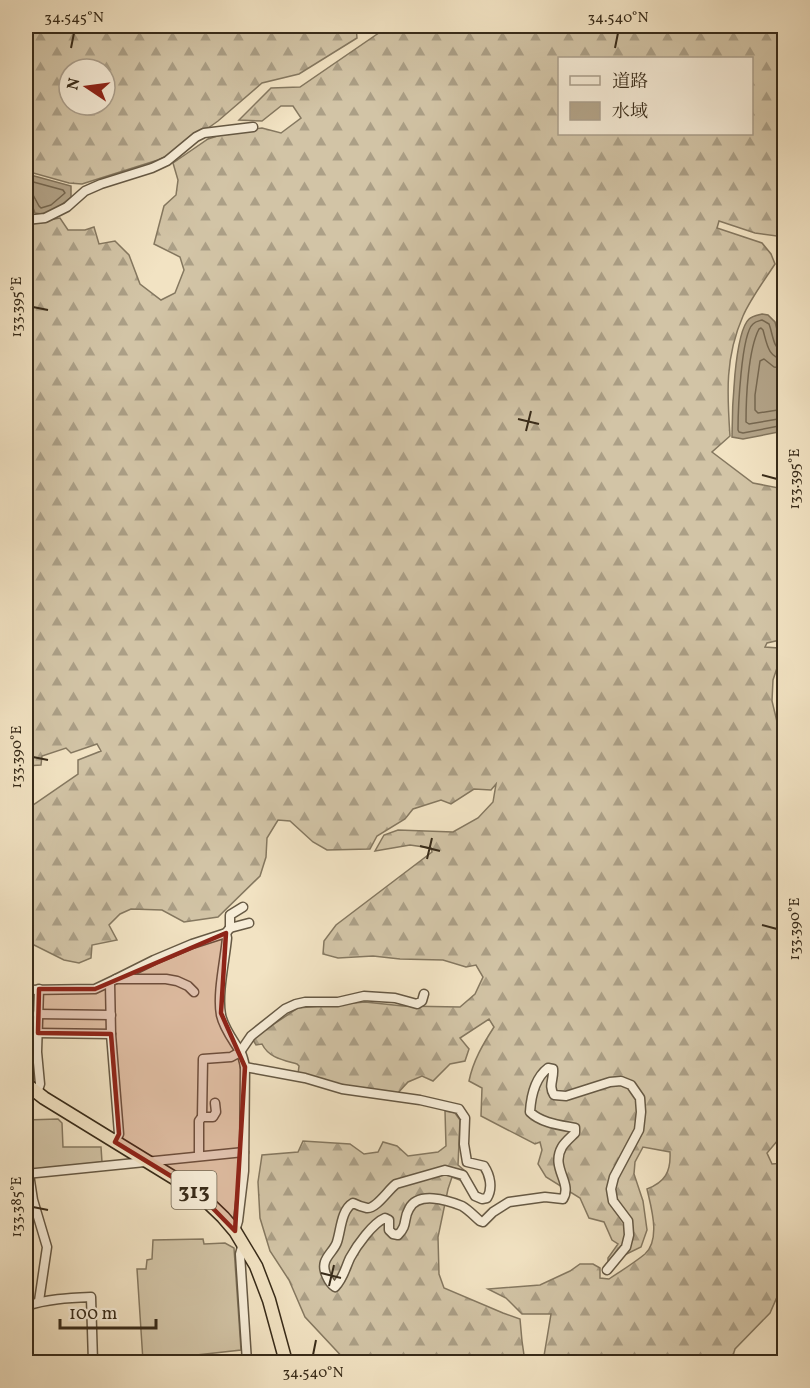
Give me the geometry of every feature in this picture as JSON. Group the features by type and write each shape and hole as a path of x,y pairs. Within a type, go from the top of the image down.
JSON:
{"highway":[{"name":"313","path":"26,1084 196,1192 211,1204 235,1231 256,1266 269,1300 286,1362"}],"street":[{"path":"26,220 45,218 67,207 85,191 167,161 204,133 253,127"},
{"path":"235,1231 243,1171 245,1067 221,1013 221,992 230,915 243,907"},
{"path":"26,990 95,989 154,960 249,923"},
{"path":"113,981 166,979 188,986 194,992"},
{"path":"113,981 111,1034 119,1134 115,1142"},
{"path":"37,1093 40,1084 37,1052 39,989"},
{"path":"199,1155 203,1059 231,1057 240,1052 251,1036 296,1004 333,1002 364,996 395,998 417,1004 422,1001 424,994"},
{"path":"39,1014 111,1015"},
{"path":"38,1033 111,1034"},
{"path":"245,1067 305,1078 342,1089 420,1100 459,1109 465,1118 467,1162 484,1166 488,1171 490,1183 488,1198 482,1199 475,1196 463,1175 445,1170 396,1184 374,1207 369,1209 353,1203 348,1206 337,1244 324,1262 331,1285 335,1287 345,1273 351,1257 379,1221 385,1218 389,1220 389,1230 398,1235 404,1229 409,1209 415,1202 428,1198 446,1201 462,1206 483,1221 509,1202 545,1197 563,1199 566,1195 566,1188 558,1160 562,1147 575,1132 575,1128 542,1121 530,1112 534,1088 543,1072 548,1068 553,1069 550,1089 554,1095 558,1096 566,1096 610,1082 621,1081 631,1085 640,1098 639,1130 614,1177 611,1189 613,1201 628,1221 628,1235 626,1247 607,1270"},
{"path":"202,1117 213,1117 216,1112 215,1102"},
{"path":"39,1301 47,1247 27,1174 244,1152"},
{"path":"243,1243 240,1254 247,1362"},
{"path":"26,1306 39,1301 60,1298 91,1297 93,1362"}],"highlighted area":[{"path":"226,933 221,1013 245,1067 235,1231 197,1192 115,1142 119,1134 111,1034 38,1033 39,989 95,989"}],"green space":[{"path":"26,26 356,26 357,38 299,74 262,83 218,121 173,153 82,184 69,183 26,171"},
{"path":"389,26 784,26 784,237 755,233 719,221 717,228 762,243 771,254 775,264 750,303 737,331 729,375 730,436 712,452 753,483 784,489 784,636 780,640 767,643 765,647 778,648 779,662 773,680 772,701 779,730 784,733 784,1140 778,1140 767,1153 772,1164 784,1163 784,1281 770,1313 735,1349 731,1362 543,1362 551,1314 522,1314 506,1298 488,1289 540,1285 580,1264 593,1264 600,1268 600,1278 609,1279 636,1261 650,1248 653,1240 654,1223 647,1189 666,1175 670,1159 670,1152 643,1147 635,1162 634,1174 643,1201 647,1230 641,1247 608,1263 608,1258 618,1244 612,1240 604,1222 589,1218 580,1198 546,1177 538,1164 542,1150 540,1142 535,1144 481,1116 482,1088 469,1081 479,1053 494,1027 489,1019 460,1038 469,1049 465,1061 450,1064 433,1081 422,1076 408,1082 397,1094 348,1087 298,1074 297,1064 272,1055 262,1044 256,1045 253,1040 298,1008 365,1002 403,1006 460,1007 475,994 483,977 476,965 466,967 443,960 373,956 338,958 323,954 324,941 336,925 432,852 431,848 410,845 375,851 384,835 398,830 453,832 478,818 493,802 496,784 491,790 474,789 451,804 441,800 413,809 405,819 377,836 370,849 327,850 313,842 290,821 278,820 267,838 266,857 260,876 218,917 184,922 162,910 131,909 120,914 109,925 117,940 92,945 91,958 79,963 64,960 26,941 26,810 78,774 78,760 101,751 97,744 71,753 66,748 42,756 41,765 26,766 26,224 60,218 68,230 85,230 94,227 99,244 115,241 129,255 140,284 161,300 175,293 184,270 180,257 154,244 164,206 176,195 178,180 173,163 208,139 230,132 262,128 281,133 301,118 293,106 281,106 262,121 239,120 271,88 300,87"},
{"path":"445,1111 455,1113 460,1120 458,1165 465,1171 473,1185 452,1177 438,1237 439,1274 444,1288 520,1319 525,1362 347,1362 305,1317 289,1280 270,1251 260,1218 258,1182 262,1155 298,1152 303,1141 350,1144 364,1154 378,1152 383,1142 397,1146 408,1156 438,1152 446,1146"},
{"path":"58,1119 62,1123 63,1147 101,1147 102,1162 26,1170 26,1120"},
{"path":"203,1239 204,1244 225,1243 234,1248 241,1350 143,1361 137,1269 146,1269 147,1260 152,1259 153,1240"}],"water":[{"path":"27,174 71,186 71,197 50,212 35,213 26,190"},
{"path":"762,314 768,315 775,322 784,356 784,431 743,439 732,437 735,375 740,340 749,319"}]}
